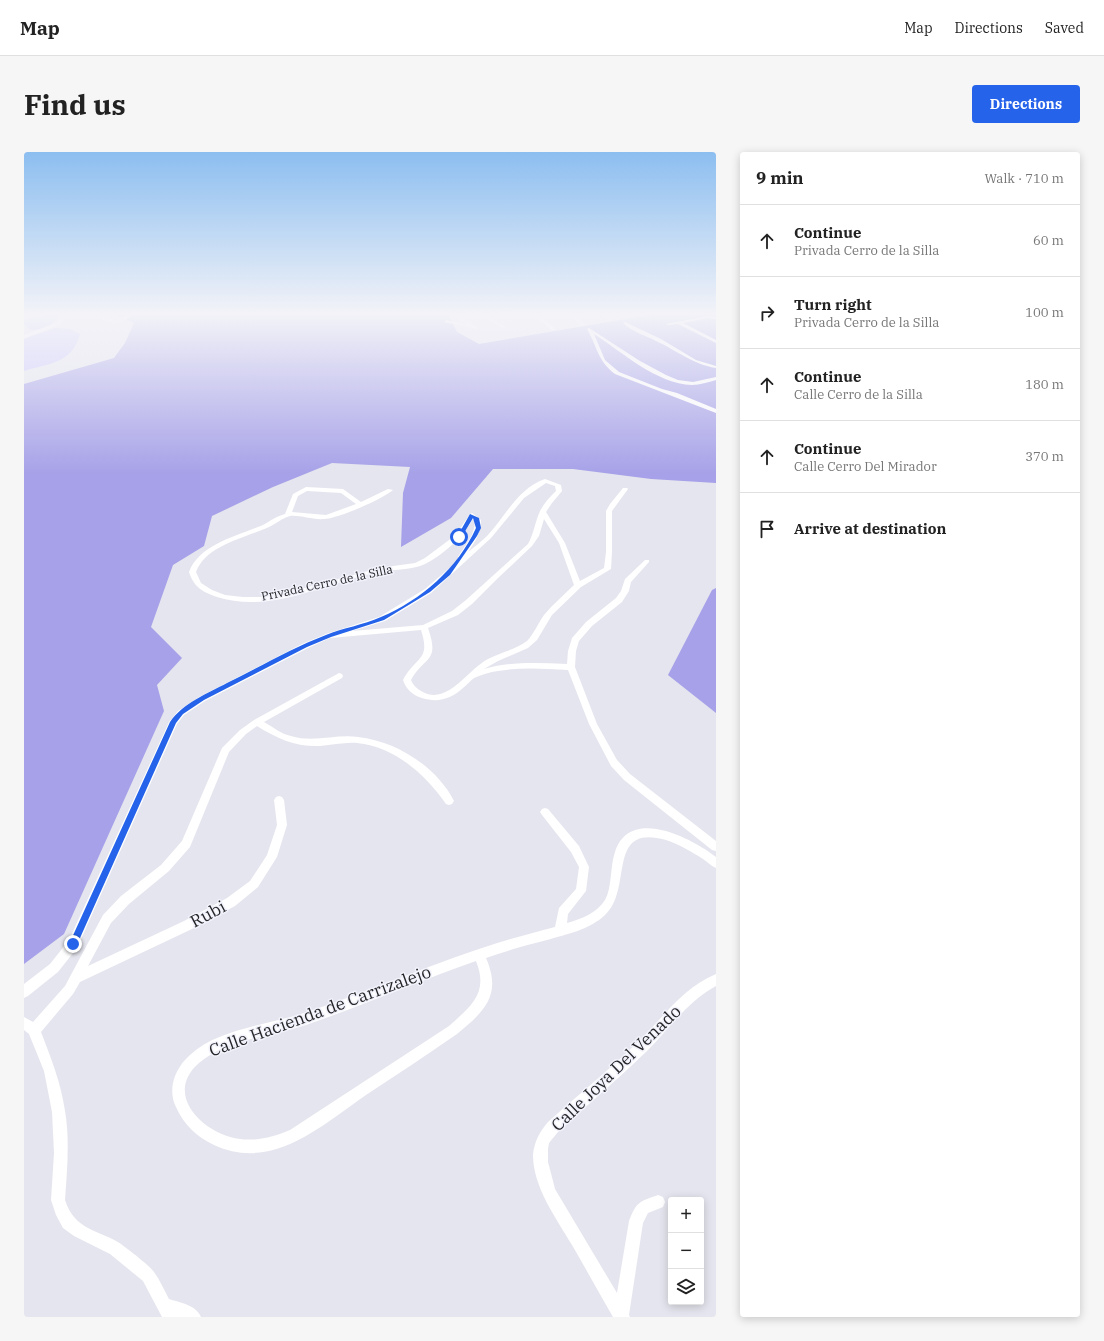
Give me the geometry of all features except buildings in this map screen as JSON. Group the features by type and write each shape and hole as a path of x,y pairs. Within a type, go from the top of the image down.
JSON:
{"street":[{"path":"609,366 632,380 687,399 716,415"},
{"path":"647,366 669,379 690,384 703,383 716,378"},
{"path":"660,390 680,401 716,411"},
{"path":"680,401 687,399"},
{"path":"24,992 54,968 73,944 170,728 181,713 202,699 304,646 329,636 382,619 397,611 428,591 448,574 456,564 489,537 522,497 541,483 554,482 558,485 559,491 549,502 543,512 536,536 530,545 493,578 470,602 455,613 424,627 329,636"},
{"path":"360,504 343,491 306,489 295,495 288,514 323,518 360,504 390,490"},
{"path":"424,627 429,650 426,657 410,672 406,680 409,686 425,698 436,698 456,690 489,661 529,644 536,637 546,617 578,585 607,569 609,552 609,511 625,489"},
{"path":"543,512 562,543 578,585"},
{"name":"Privada Cerro de la Silla","path":"288,514 270,524 211,549 193,568 193,577 197,583 207,590 224,597 246,600 286,595 380,569 416,565 429,558 459,537 472,515 478,520 478,528 456,564"},
{"path":"647,560 628,581 625,591 619,600 589,624 575,640 572,651 571,667 593,724 614,763 627,777 716,847"},
{"path":"470,677 502,667 571,667"},
{"path":"193,1317 188,1313 168,1311 148,1276 115,1249 79,1232 68,1223 61,1210 58,1200 61,1152 60,1112 50,1072 29,1027 69,990 78,977 107,919 125,900 165,868 186,844 225,750 243,732 257,722 339,676"},
{"path":"257,722 294,741 310,743 357,740 378,743 410,760 441,787 449,801"},
{"name":"Rubi","path":"78,977 188,925 225,905 254,884 272,857 282,826 279,800"},
{"path":"545,812 575,849 584,867 581,891 563,912 560,931"},
{"name":"Calle Hacienda de Carrizalejo","path":"479,954 486,968 488,983 480,1006 470,1016 453,1030 295,1135 266,1147 228,1144 214,1138 193,1124 182,1109 178,1093 181,1075 194,1059 208,1049 228,1041 304,1019 479,954 582,924 597,916 609,903 622,846 629,838 638,832 650,831 685,843 702,852 716,863"},
{"name":"Calle Joya Del Venado","path":"622,1316 550,1193 542,1172 540,1156 542,1142 553,1127 643,1046 691,996 704,985 716,980"},
{"path":"622,1316 636,1221 643,1208 658,1202"}],"shaded area":[{"path":"24,366 42,366 24,371"},
{"path":"85,366 716,366 716,483 651,479 573,469 493,469 451,518 401,547 403,493 410,467 332,463 273,487 212,516 204,546 173,565 151,627 182,658 157,685 164,711 64,934 24,964 24,384"},
{"path":"716,588 716,713 668,675 712,590"}],"route":[{"path":"73,944 162,747 174,722 181,713 202,699 304,646 329,636 382,619 397,611 428,591 448,574 475,536 478,528 477,518 472,515 464,531 459,537"}]}
